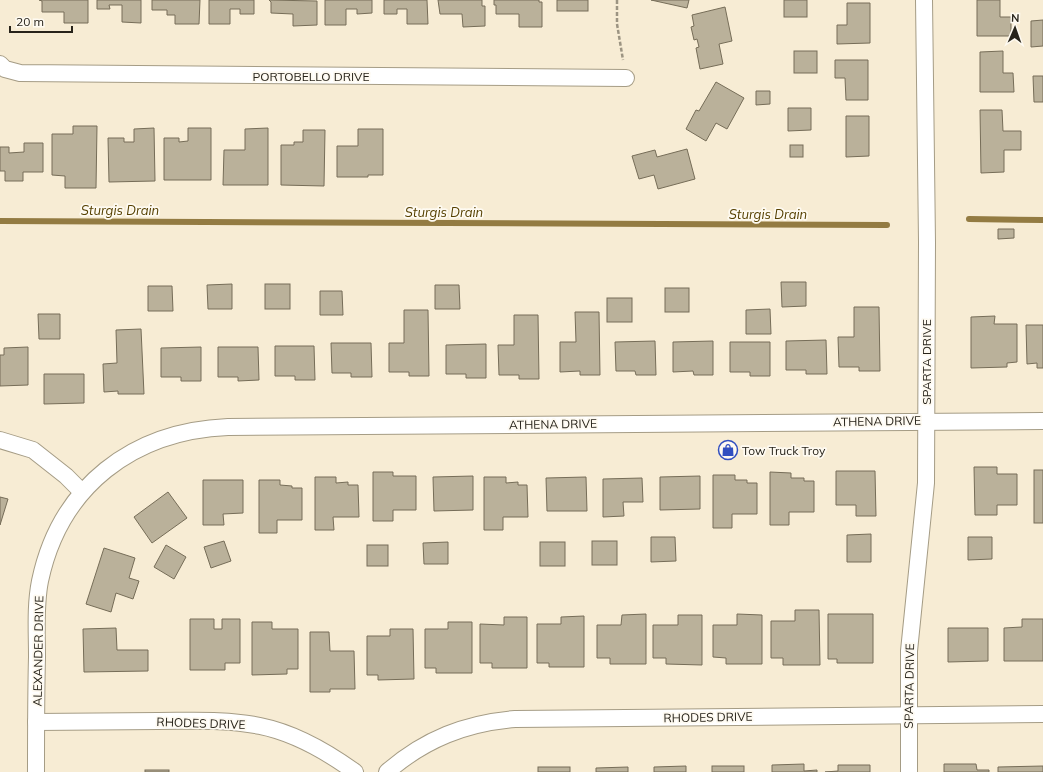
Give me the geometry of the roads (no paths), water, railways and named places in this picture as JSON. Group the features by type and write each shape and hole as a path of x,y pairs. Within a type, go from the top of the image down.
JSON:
{"street":[{"name":"SPARTA DRIVE","path":"909,772 911,624 925,502 927,242 924,0"},
{"name":"PORTOBELLO DRIVE","path":"0,64 11,72 28,74 626,78"},
{"name":"ATHENA DRIVE","path":"82,492 108,468 146,444 190,430 211,427 1043,421"},
{"path":"0,440 33,450 66,476 82,492"},
{"name":"ALEXANDER DRIVE","path":"36,772 38,603 40,582 45,563 60,526 74,501 82,492"},
{"name":"RHODES DRIVE","path":"387,772 416,749 440,736 465,727 492,721 515,719 1043,714"},
{"name":"RHODES DRIVE","path":"36,722 202,720 248,724 293,736 321,749 355,772"}],"waterway":[{"name":"Sturgis Drain","path":"969,219 1043,220"},
{"name":"Sturgis Drain","path":"0,221 887,225"}],"place":[{"name":"Tow Truck Troy","path":"728,450"}]}
